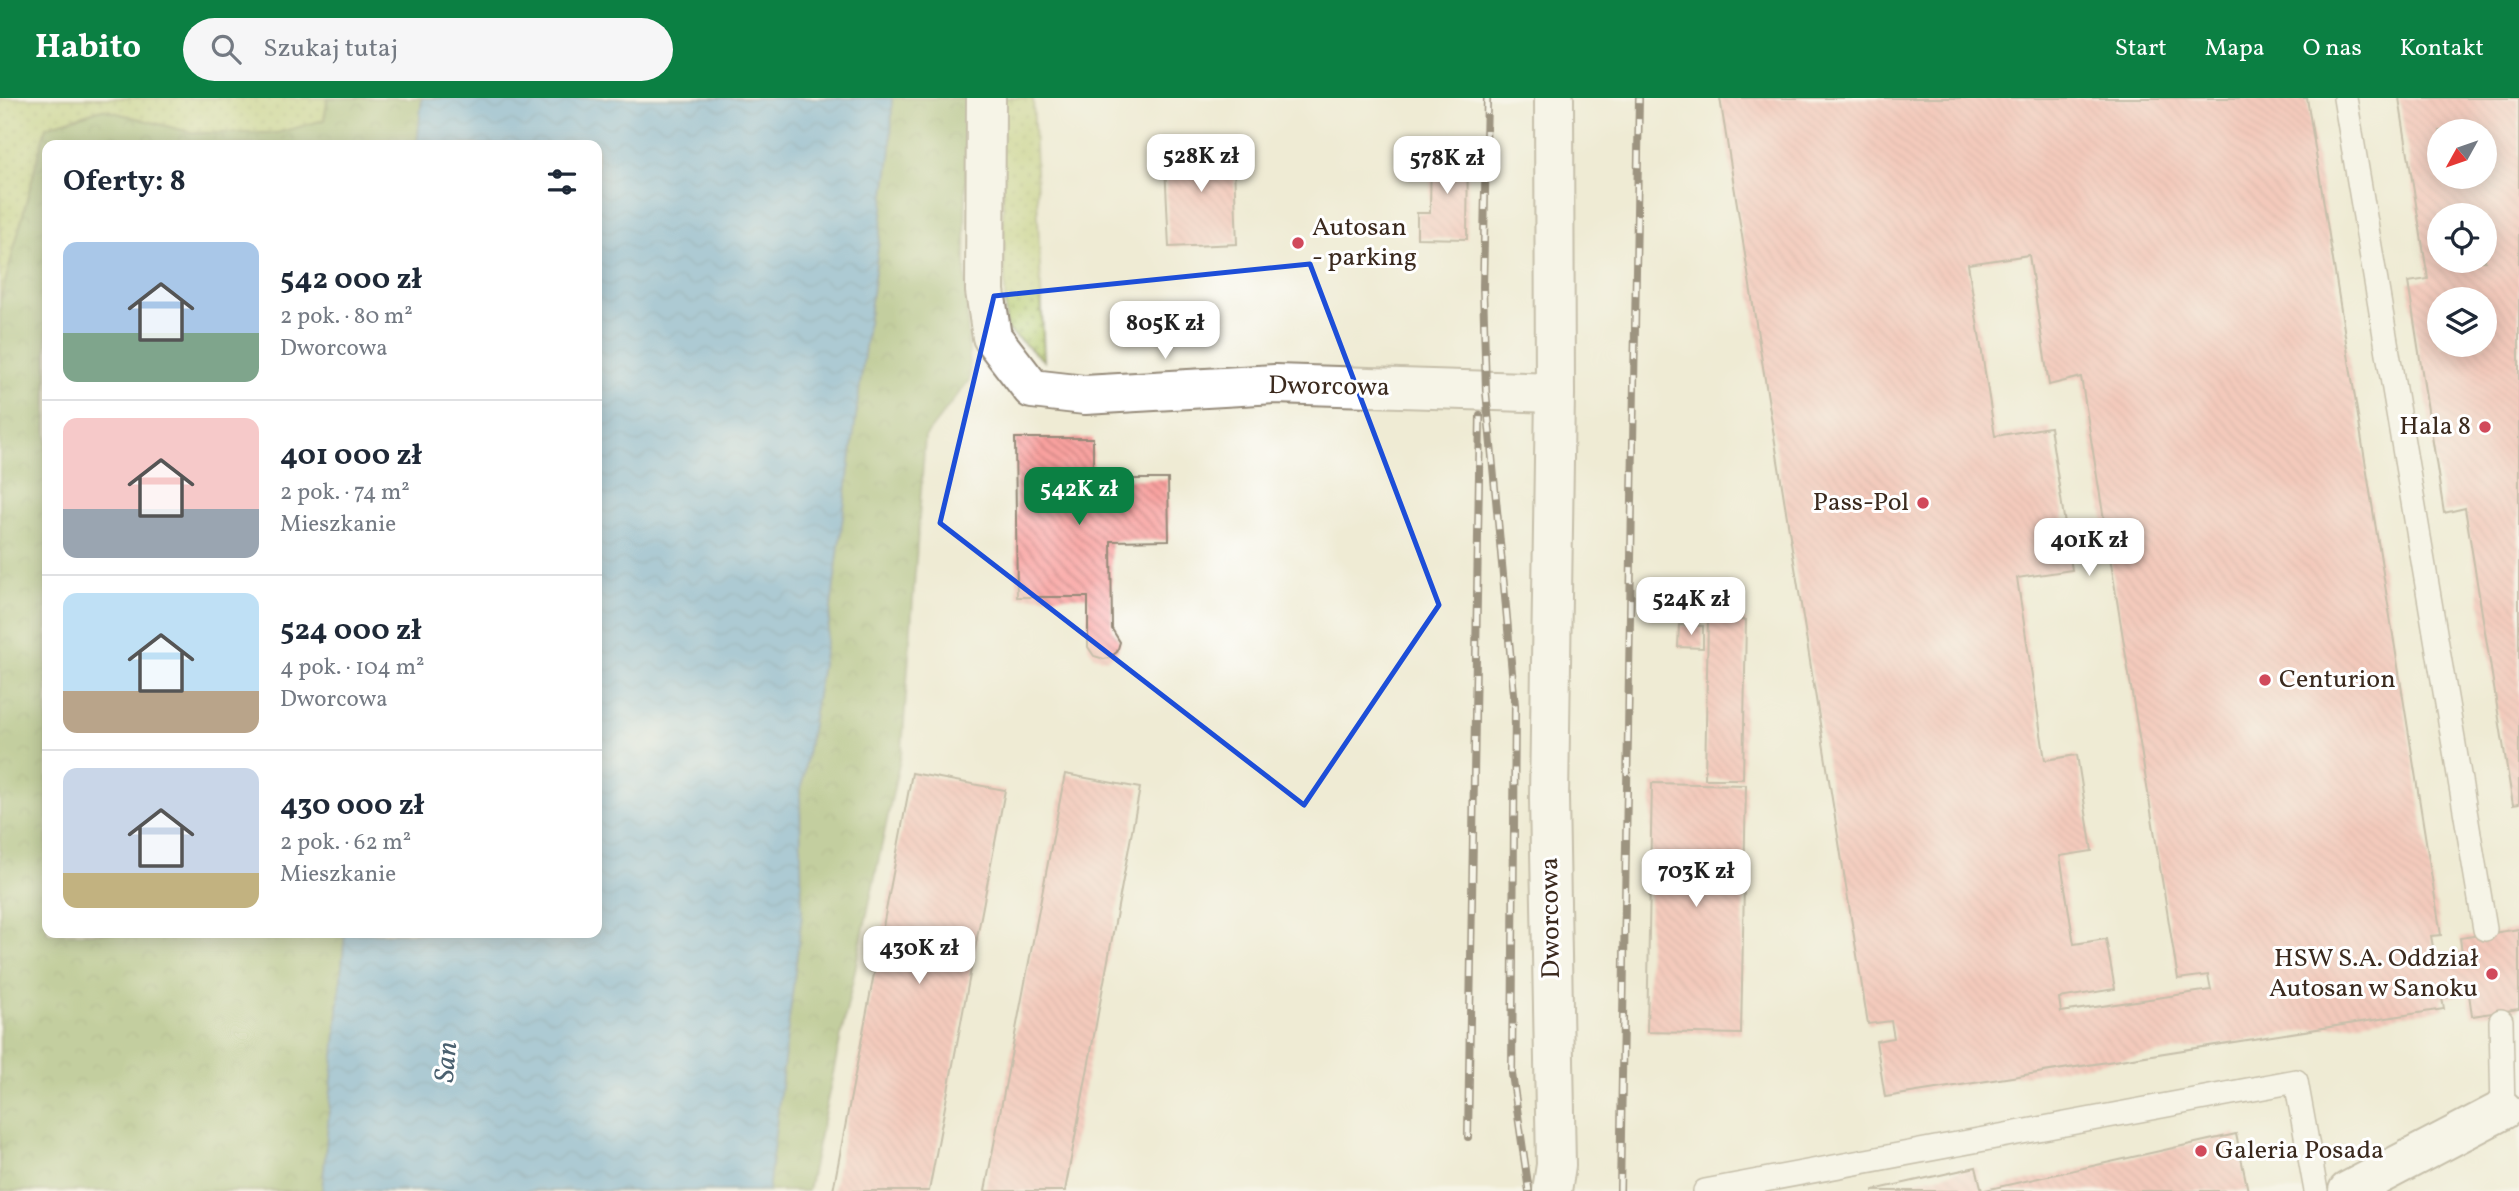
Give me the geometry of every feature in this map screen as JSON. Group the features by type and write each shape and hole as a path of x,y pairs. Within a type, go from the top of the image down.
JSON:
{"street":[{"name":"Dworcowa","path":"986,98 985,291 992,337 1032,389 1085,395 1275,384 1555,393"},
{"name":"Dworcowa","path":"1552,1191 1556,1166 1549,798 1555,393 1554,98"},
{"path":"2348,1191 2503,1110"}],"lane":[{"path":"2346,98 2485,929"},
{"path":"2501,1021 2503,1110"},
{"path":"1705,1191 2296,1081 2316,1191"}],"highlighted area":[{"path":"1310,264 1439,605 1304,805 940,523 994,296"}],"green space":[{"path":"0,98 328,98 324,120 278,133 193,133 102,109 46,127 0,302"},
{"path":"328,98 422,98 418,140 43,140 46,127 102,109 193,133 278,133 324,120"},
{"path":"892,98 978,98 967,105 965,258 970,379 925,437 902,750 808,1191 768,1191 802,914 800,796 829,623 891,148"},
{"path":"1000,98 1033,98 1044,361 1006,328"},
{"path":"42,142 42,938 345,938 322,1191 0,1191 0,302"}],"water":[{"name":"San","path":"422,98 892,98 891,148 829,623 800,796 802,914 768,1191 322,1191 345,938 602,938 602,140 418,140"}],"building":[{"path":"1720,98 2307,98 2441,935 2431,936 2435,958 2462,953 2460,938 2519,929 2519,1009 2472,1016 2469,994 2442,998 2444,1009 1885,1097 1876,1041 1894,1038 1891,1021 1868,1024","holes":["2029,255 2049,385 2081,377 2178,979 2208,975 2211,990 2061,1012 2059,998 2115,989 2106,939 2074,944 2060,856 2092,851 2077,755 2045,760 2017,578 2072,570 2050,427 1995,436 1968,264"]},
{"name":"Hala 8","path":"2399,98 2519,98 2519,804 2513,805 2465,508 2444,513 2408,282 2428,279 2427,273 2497,273 2497,203 2427,203 2427,273"},
{"path":"1233,140 1237,244 1169,247 1164,144"},
{"path":"1431,147 1468,148 1467,239 1417,238 1417,213 1430,213"},
{"path":"1015,438 1093,438 1093,479 1168,479 1169,540 1111,541 1112,629 1120,642 1117,652 1109,658 1094,656 1088,647 1088,597 1017,597"},
{"path":"1708,620 1746,620 1743,779 1705,779"},
{"path":"1679,625 1703,626 1703,648 1678,647"},
{"path":"912,773 1005,790 929,1191 833,1191"},
{"path":"1065,774 1140,788 1065,1191 985,1191"},
{"path":"1652,783 1746,785 1741,1034 1647,1032"},
{"name":"Galeria Posada","path":"2236,1134 2248,1191 1985,1191 1985,1190"},
{"path":"1976,1167 1982,1191 1873,1191 1873,1190"}],"railway":[{"path":"1487,98 1483,287 1486,391 1515,705 1512,1074 1529,1191"},
{"path":"1620,1191 1639,98"},
{"path":"1468,1137 1480,416"}],"place":[{"name":"Autosan - parking","path":"1298,243"},
{"name":"Hala 8","path":"2485,427"},
{"name":"Pass-Pol","path":"1923,503"},
{"name":"Centurion","path":"2265,680"},
{"name":"HSW S.A. Oddział Autosan w Sanoku","path":"2492,974"},
{"name":"Galeria Posada","path":"2201,1151"}]}
